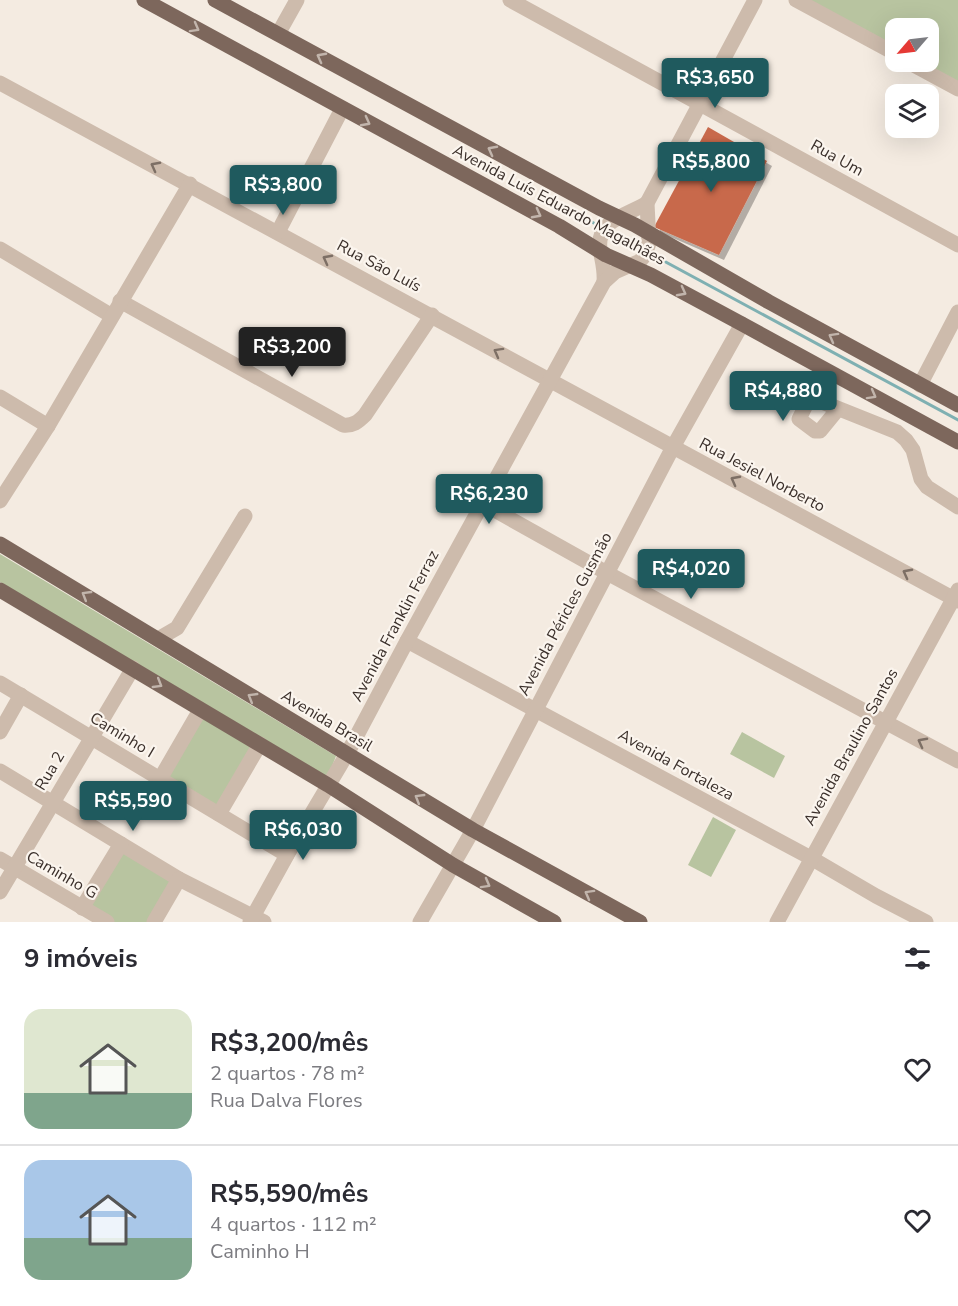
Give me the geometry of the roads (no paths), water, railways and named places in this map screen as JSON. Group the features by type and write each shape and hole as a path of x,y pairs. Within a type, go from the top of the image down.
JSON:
{"main road":[{"name":"Avenida Luís Eduardo Magalhães","path":"144,0 559,226 635,264 651,275 958,442"},
{"name":"Avenida Luís Eduardo Magalhães","path":"215,0 958,405"},
{"name":"Avenida Brasil","path":"0,544 473,830 640,922"},
{"path":"0,590 328,785 453,865 554,922"}],"street":[{"path":"278,34 297,0"},
{"name":"Rua Um","path":"510,0 958,245"},
{"path":"604,282 615,272 635,264 648,249 647,203 755,0"},
{"path":"796,0 885,48"},
{"path":"927,72 958,89"},
{"name":"Rua São Luís","path":"0,83 549,380"},
{"path":"278,232 342,109"},
{"path":"0,501 48,426 189,184"},
{"path":"604,282 605,266 600,247 603,230 615,219 647,203"},
{"path":"0,249 112,316"},
{"name":"Avenida Franklin Ferraz","path":"256,920 287,855 347,754 604,282"},
{"path":"120,301 343,425 358,422 365,415 432,315"},
{"path":"920,384 958,312"},
{"name":"Avenida Péricles Gusmão","path":"420,922 473,830 673,447 742,324"},
{"name":"Rua Jesiel Norberto","path":"549,380 957,596"},
{"path":"0,398 48,426"},
{"path":"838,410 897,432 902,436 914,450 921,478 927,487 958,507"},
{"path":"482,503 607,573 958,761"},
{"path":"158,639 177,628 245,516"},
{"name":"Avenida Braulino Santos","path":"777,922 885,722 957,596"},
{"path":"177,628 180,654"},
{"name":"Avenida Fortaleza","path":"407,641 536,708 926,922"},
{"name":"Rua 2","path":"0,892 133,668"},
{"name":"Caminho I","path":"0,683 287,855"},
{"path":"0,732 21,695"},
{"path":"160,779 200,710"},
{"path":"219,814 260,744"},
{"path":"0,771 179,879 256,920"},
{"path":"82,908 121,844"},
{"name":"Caminho G","path":"0,859 107,922"},
{"path":"154,922 179,879"}],"waterway":[{"path":"553,201 601,227"},
{"path":"610,232 641,249"},
{"path":"649,253 958,420"}]}
